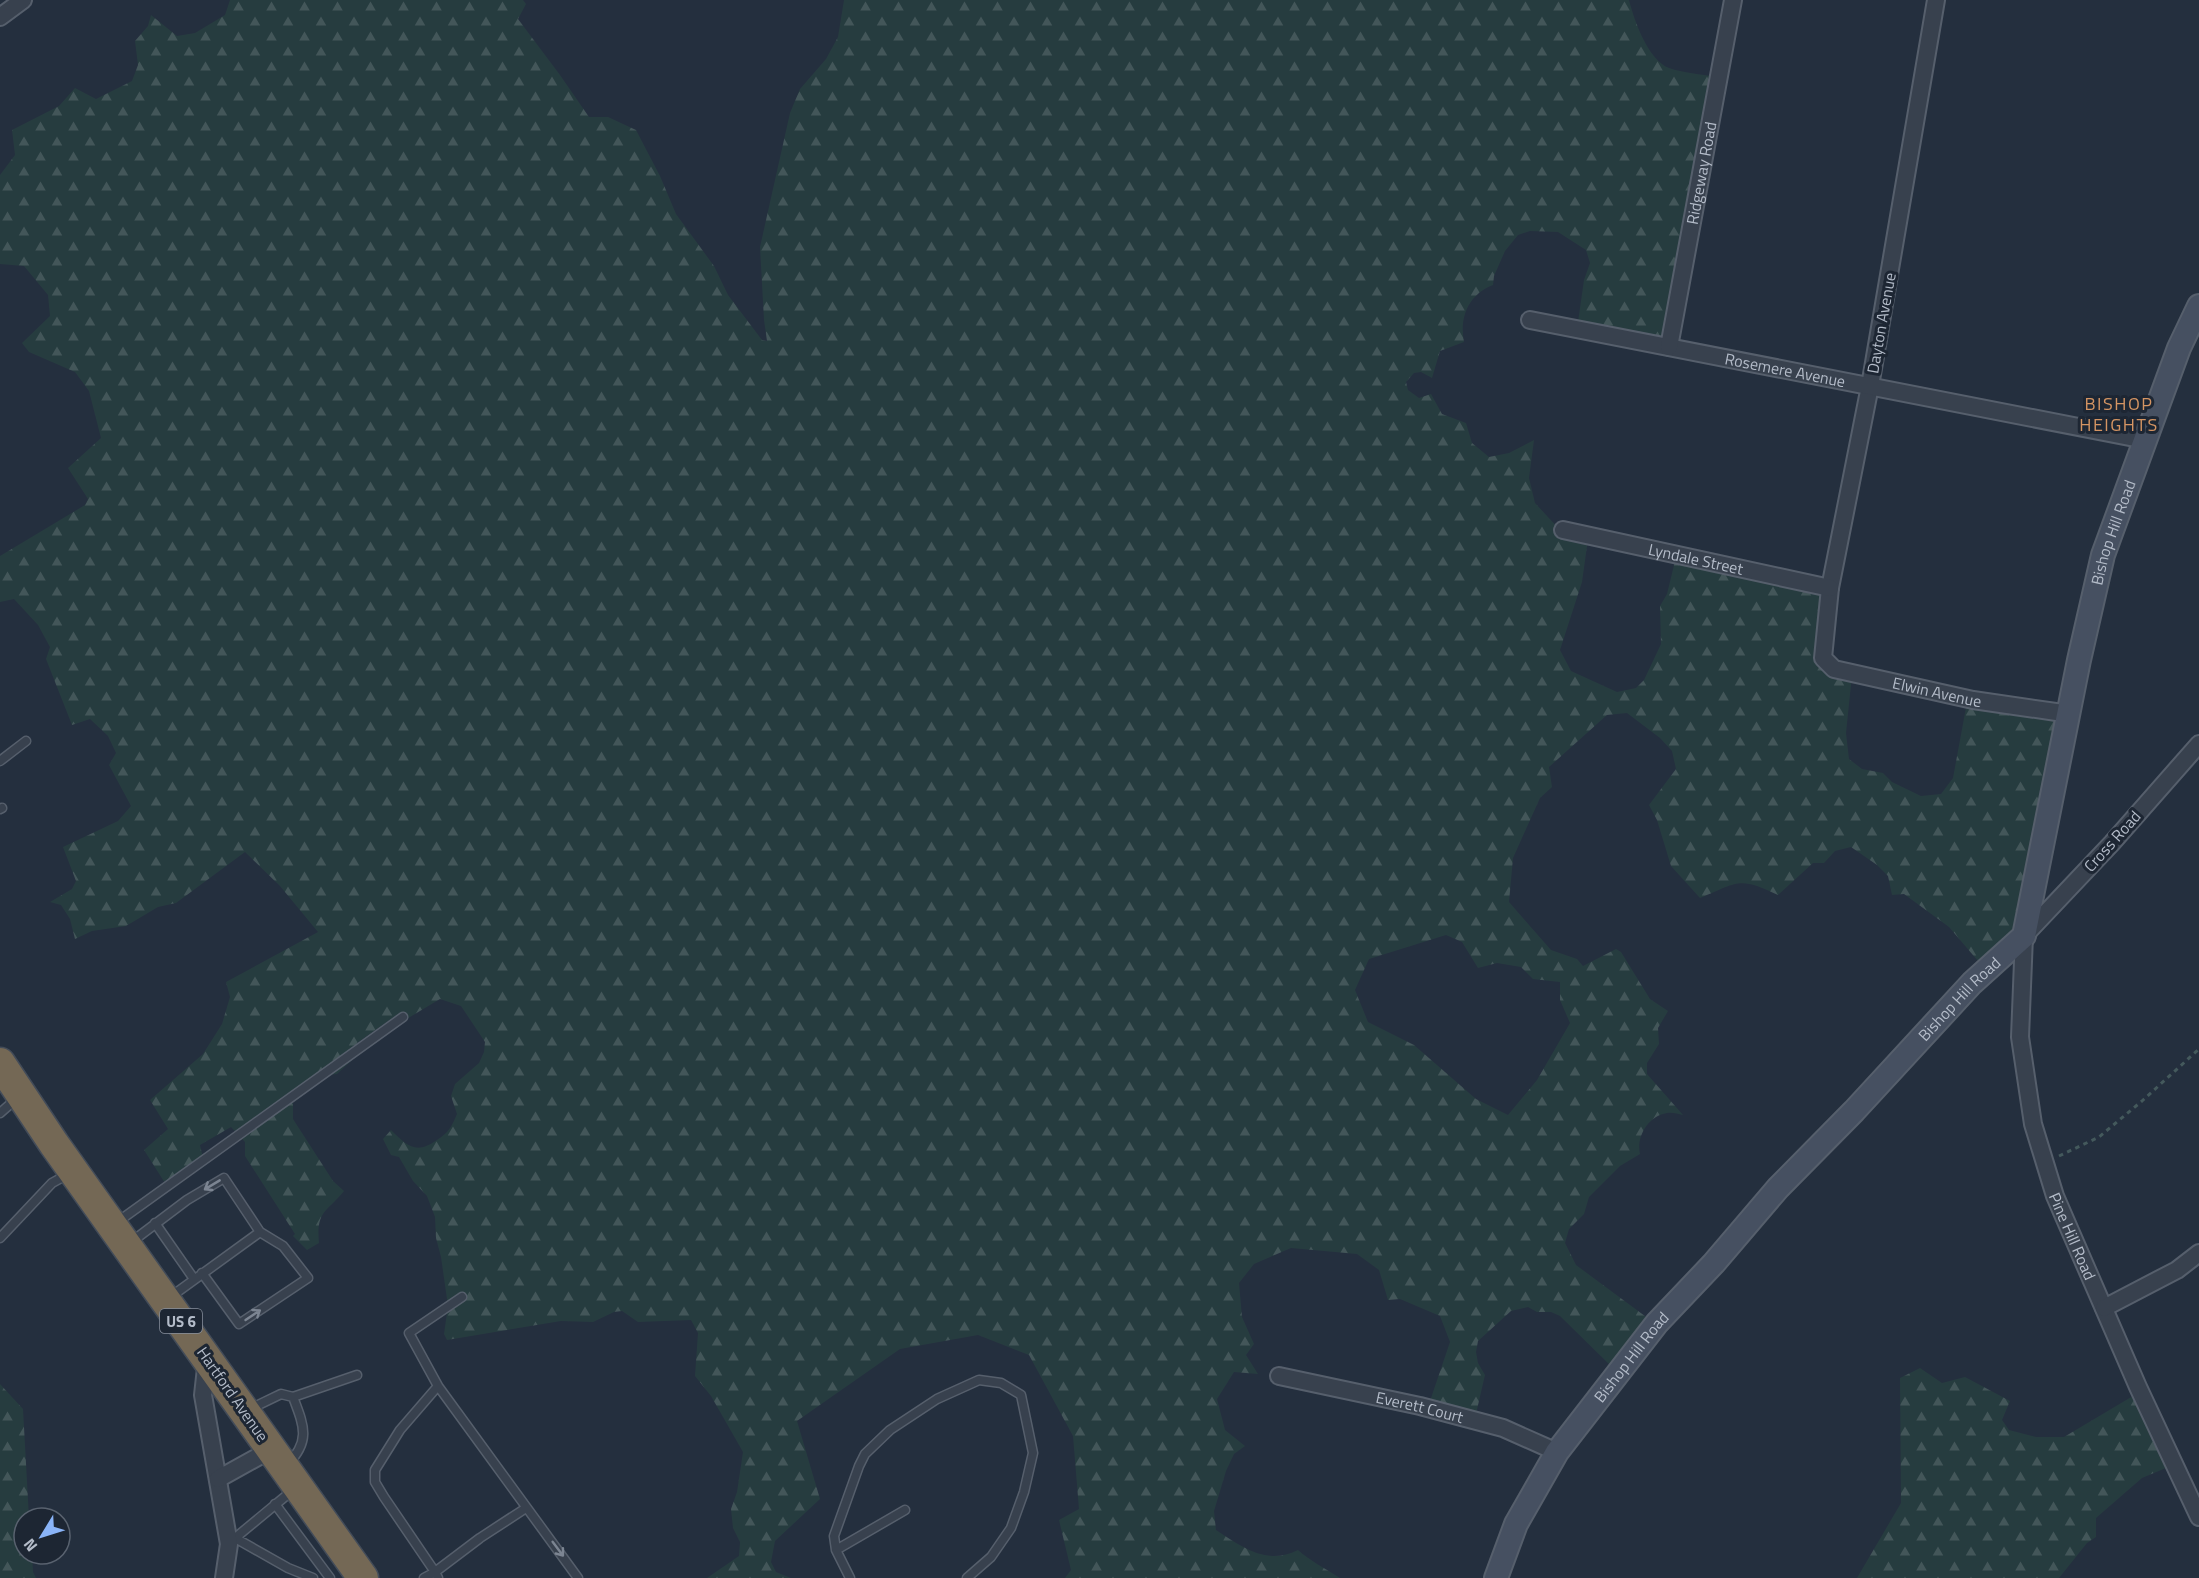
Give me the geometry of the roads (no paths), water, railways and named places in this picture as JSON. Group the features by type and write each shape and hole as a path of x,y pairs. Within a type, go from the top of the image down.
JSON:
{"highway":[{"name":"Hartford Avenue","path":"0,1063 11,1104 74,1171 207,1358 244,1413 282,1477 363,1578"}],"street":[{"path":"0,17 23,0"},
{"name":"Ridgeway Road","path":"1669,347 1733,0"},
{"name":"Dayton Avenue","path":"1824,646 1830,588 1870,386 1936,0"},
{"name":"Bishop Hill Road","path":"1496,1578 1516,1524 1557,1452 1657,1323 1714,1263 1778,1188 1854,1111 1972,983 2024,936 2079,660 2103,555 2179,348 2199,306"},
{"name":"Rosemere Avenue","path":"1530,320 2145,440"},
{"name":"Lyndale Street","path":"1563,530 1830,588"},
{"name":"Elwin Avenue","path":"1824,646 1822,658 1834,669 1973,700 2070,714"},
{"name":"Cross Road","path":"2024,936 2112,843 2199,744"},
{"name":"Pine Hill Road","path":"2024,936 2020,1037 2034,1124 2055,1196 2199,1517"},
{"path":"2104,1308 2177,1270 2199,1253"},
{"path":"207,1358 203,1395 232,1541 224,1578"},
{"name":"Everett Court","path":"1279,1376 1420,1406 1503,1428 1557,1452"},
{"path":"218,1479 282,1477"}],"lane":[{"path":"0,761 26,741"},
{"path":"120,1235 403,1017"},
{"path":"0,1238 52,1183 74,1171"},
{"path":"120,1235 155,1224 187,1200 224,1178 260,1232 283,1246 308,1278 240,1324 202,1274"},
{"path":"155,1224 194,1279"},
{"path":"166,1300 260,1232"},
{"path":"462,1297 409,1333 438,1386 578,1578"},
{"path":"244,1413 281,1394 293,1397 357,1375"},
{"path":"850,1578 836,1550 834,1536 865,1454 890,1430 937,1399 979,1380 1001,1383 1021,1395 1033,1453 1024,1492 1011,1528 991,1557 967,1578"},
{"path":"436,1575 375,1482 375,1470 400,1430 438,1386"},
{"path":"293,1397 304,1433 300,1452 232,1541 313,1578"},
{"path":"282,1477 330,1578"},
{"path":"424,1578 436,1575 480,1538 526,1508"},
{"path":"836,1550 905,1510"}],"district":[{"name":"BISHOP HEIGHTS","path":"2119,413"}]}
